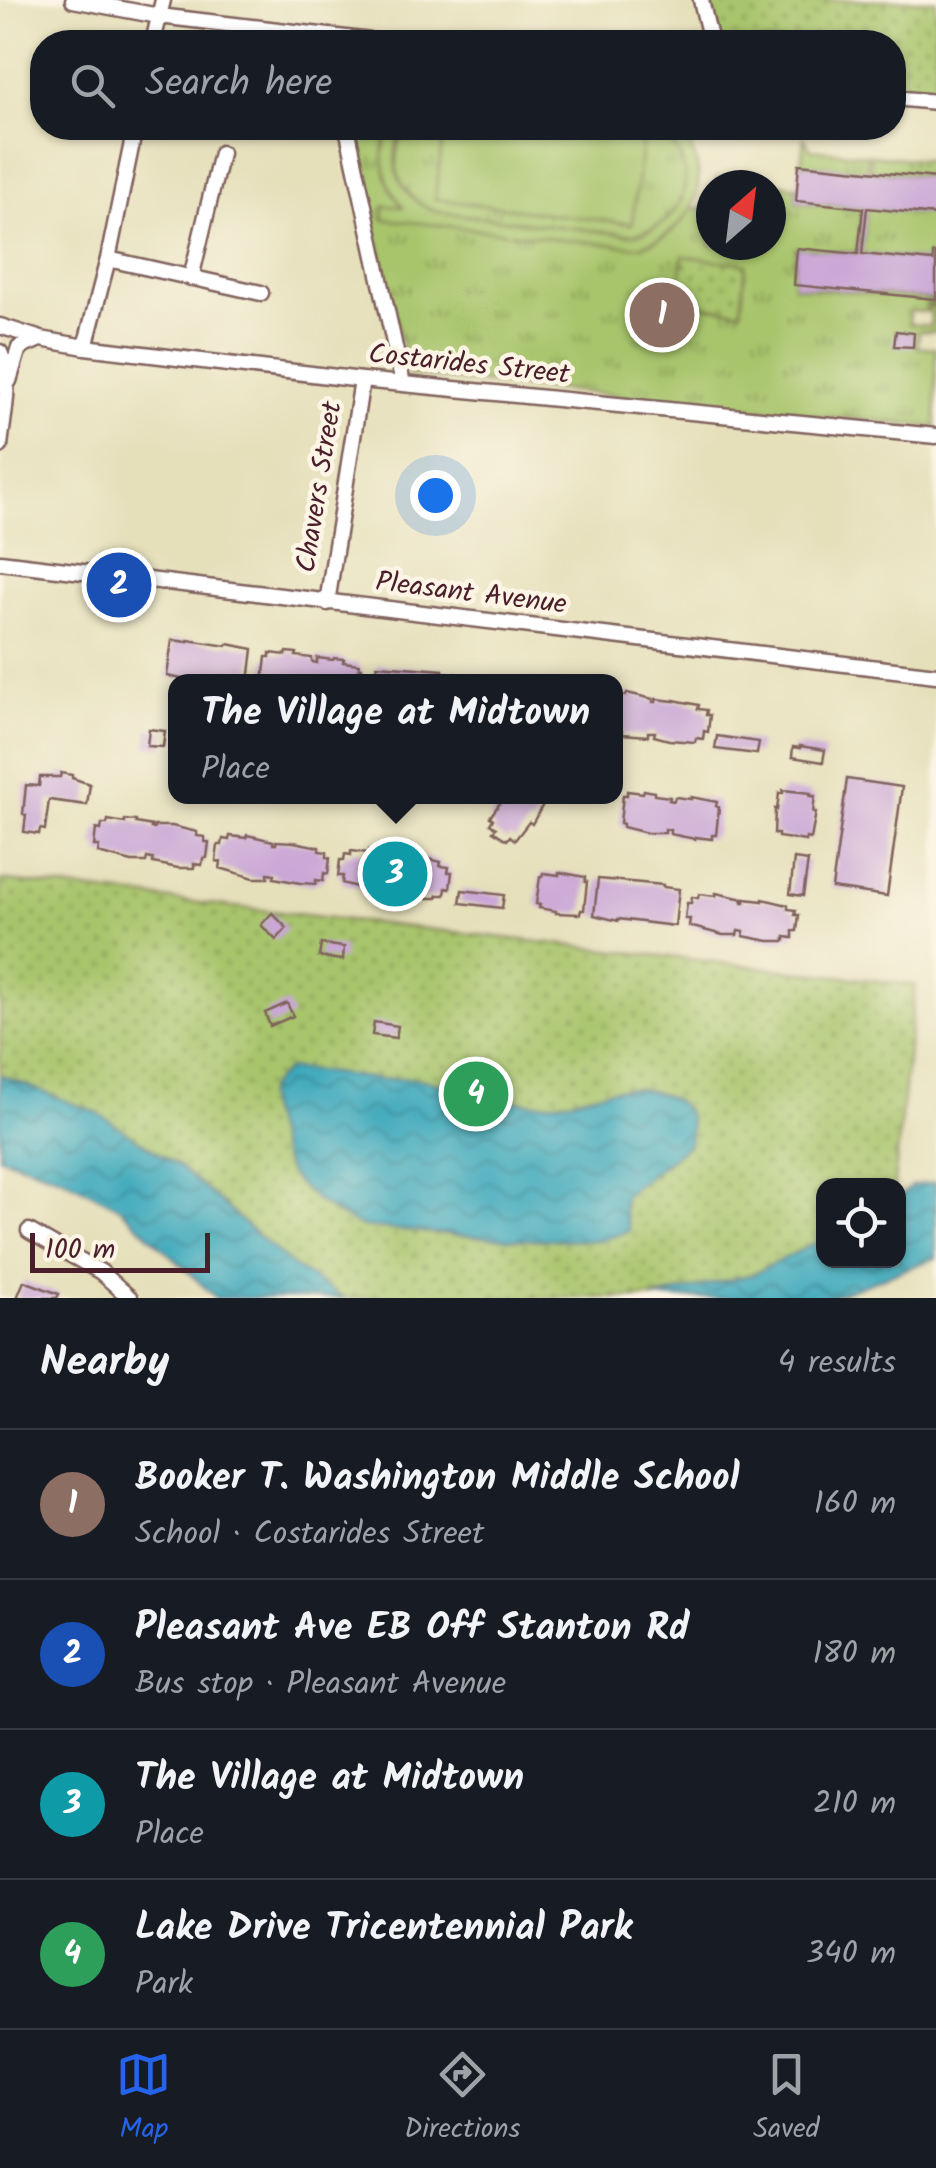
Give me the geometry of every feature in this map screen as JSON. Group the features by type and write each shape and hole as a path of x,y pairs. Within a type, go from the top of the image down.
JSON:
{"street":[{"path":"73,0 262,30"},
{"path":"156,30 162,0"},
{"path":"701,0 708,30"},
{"path":"906,99 936,102"},
{"path":"85,347 133,140"},
{"path":"350,140 403,384"},
{"path":"191,278 220,153"},
{"path":"108,259 261,293"},
{"name":"Costarides Street","path":"0,326 40,339 85,347 362,380 936,436"},
{"path":"3,381 13,373 19,348 40,339"},
{"path":"0,352 4,360 0,446"},
{"name":"Chavers Street","path":"327,602 362,380"},
{"name":"Pleasant Avenue","path":"0,562 936,675"},
{"path":"29,1231 101,1272 130,1298"}],"green space":[{"path":"707,0 936,0 936,94 906,91 906,30 714,30"},
{"path":"354,140 386,140 386,169 402,208 641,246 670,232 691,208 696,208 696,260 786,260 786,185 796,186 796,202 862,208 857,253 796,248 794,286 936,300 936,304 926,304 926,312 910,311 909,324 930,326 929,306 936,307 936,332 919,331 917,347 936,348 936,427 409,375"},
{"path":"386,140 399,140 396,167 404,188 436,212 631,235 651,229 678,206 685,173 668,140 685,140 697,170 694,201 685,217 672,231 633,247 383,219 384,206 403,207 384,169"},
{"path":"442,140 642,140 632,224 435,199"},
{"path":"668,140 680,157 685,173 684,190 667,219 631,235 436,212 404,188 397,167 399,142"},
{"path":"804,140 811,149 868,155 866,171 801,164"},
{"path":"871,155 934,161 936,177 870,171"},
{"path":"867,208 936,215 933,261 862,254"},
{"path":"683,256 746,264 741,311 678,303"},
{"path":"0,880 915,985 895,1178 816,1178 816,1242 753,1274 654,1298 344,1298 294,1267 181,1168 98,1114 0,1075"}],"water":[{"path":"288,1069 418,1079 538,1103 615,1089 647,1090 685,1109 690,1120 689,1144 625,1195 623,1205 629,1231 601,1241 507,1239 362,1227 315,1199 288,1170 275,1136 267,1093"},
{"path":"0,1075 98,1113 181,1168 294,1267 344,1298 216,1298 120,1208 61,1177 0,1157"},
{"path":"936,1182 936,1258 828,1298 654,1298 753,1274 816,1242 816,1268 906,1268 906,1191 911,1186"}],"building":[{"path":"799,164 936,178 936,215 867,208 862,254 933,261 936,253 936,299 794,285 797,248 858,254 863,208 796,201"},
{"path":"896,331 914,333 913,347 894,346"},
{"path":"172,640 253,649 250,674 167,676"},
{"path":"270,653 297,653 296,656 312,658 317,663 317,658 344,659 343,662 359,664 361,674 264,674"},
{"path":"377,665 458,674 376,674"},
{"path":"627,693 653,702 674,700 699,705 698,709 707,710 706,715 710,715 708,732 704,731 703,739 696,738 695,742 669,740 654,736 655,732 648,732 648,736 623,734 623,696"},
{"path":"149,729 165,731 163,747 147,746"},
{"path":"717,736 759,742 757,754 715,749"},
{"path":"793,747 825,750 823,762 792,757"},
{"path":"61,773 90,784 87,805 49,800 45,830 40,829 39,834 24,832 26,785 39,786 40,777 60,777"},
{"path":"847,779 902,787 887,896 832,888"},
{"path":"783,790 815,796 811,839 774,834 775,809"},
{"path":"627,791 654,792 674,801 675,797 691,797 717,802 716,835 712,839 695,839 670,834 665,829 665,833 647,833 623,827 623,795"},
{"path":"499,804 543,804 532,824 529,822 515,840 510,836 507,840 493,831 496,828 490,824"},
{"path":"108,820 197,832 197,836 209,842 207,858 203,858 202,865 194,864 194,868 178,868 153,863 153,859 132,862 98,853 99,846 94,846 96,829 101,830"},
{"path":"247,835 273,844 294,842 319,847 330,858 328,874 324,873 323,881 316,880 316,884 274,878 275,874 268,873 268,878 254,878 220,868 221,862 216,861 218,845 230,836"},
{"path":"369,850 395,859 416,856 441,862 440,866 449,867 448,872 452,872 450,889 446,888 445,895 437,898 421,898 396,893 396,889 375,892 342,883 343,876 338,876 340,860 344,860 345,854 351,855 351,851"},
{"path":"794,859 808,861 803,896 790,894"},
{"path":"543,873 585,877 584,910 580,914 556,913 536,904 540,877"},
{"path":"598,879 679,889 675,926 594,915"},
{"path":"462,890 504,895 502,908 460,903"},
{"path":"699,894 743,899 742,902 763,899 788,905 799,915 797,931 793,931 793,938 785,937 785,941 769,941 743,936 744,932 723,935 689,926 690,919 685,919 687,903"},
{"path":"272,913 287,928 276,940 261,925"},
{"path":"321,944 344,947 343,960 319,957"},
{"path":"287,1003 293,1016 270,1026 265,1013"},
{"path":"374,1022 398,1026 396,1038 372,1035"},
{"path":"24,1281 59,1294 57,1298 17,1298"}],"place":[{"name":"Booker T. Washington Middle School","path":"662,315"},
{"name":"Pleasant Ave EB Off Stanton Rd","path":"119,585"},
{"name":"The Village at Midtown","path":"395,874"},
{"name":"Lake Drive Tricentennial Park","path":"476,1094"}]}
